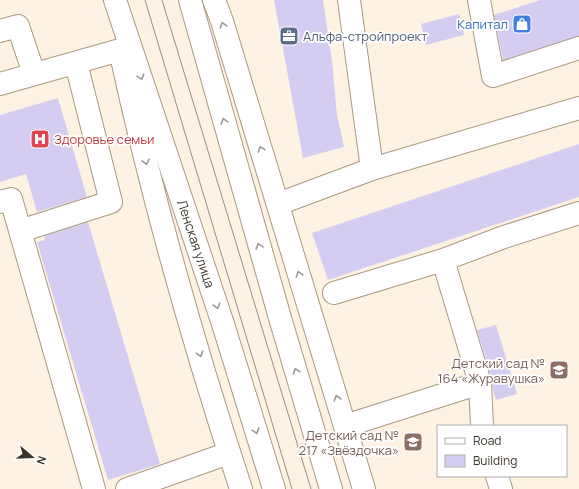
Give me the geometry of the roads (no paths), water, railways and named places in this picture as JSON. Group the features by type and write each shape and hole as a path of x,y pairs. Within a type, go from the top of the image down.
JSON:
{"main road":[{"path":"115,0 120,50 136,124 168,249 229,454 241,489"},
{"name":"Ленская улица","path":"115,0 223,324 274,489"},
{"path":"190,0 278,311 331,489"},
{"path":"214,0 278,204 364,489"},
{"path":"349,0 372,169"},
{"path":"478,0 493,76 579,48"},
{"path":"0,31 18,26 34,74"},
{"path":"0,84 120,50"},
{"path":"20,231 111,202 76,62"},
{"path":"278,204 372,169 579,108"},
{"path":"0,202 11,199 94,489"},
{"path":"334,293 443,260 504,237 579,213"},
{"path":"443,260 480,383 482,425"},
{"path":"345,426 480,383"},
{"path":"127,489 229,454"},
{"path":"497,477 500,489"}],"tram line":[{"path":"145,0 292,489"},
{"path":"162,0 311,489"}],"place":[{"name":"Капитал","path":"522,24"},
{"name":"Альфа-стройпроект","path":"289,36"},
{"name":"Здоровье семьи","path":"40,139"},
{"name":"Детский сад № 164 «Журавушка»","path":"559,370"},
{"name":"Детский сад № 217 «Звёздочка»","path":"413,442"}]}
